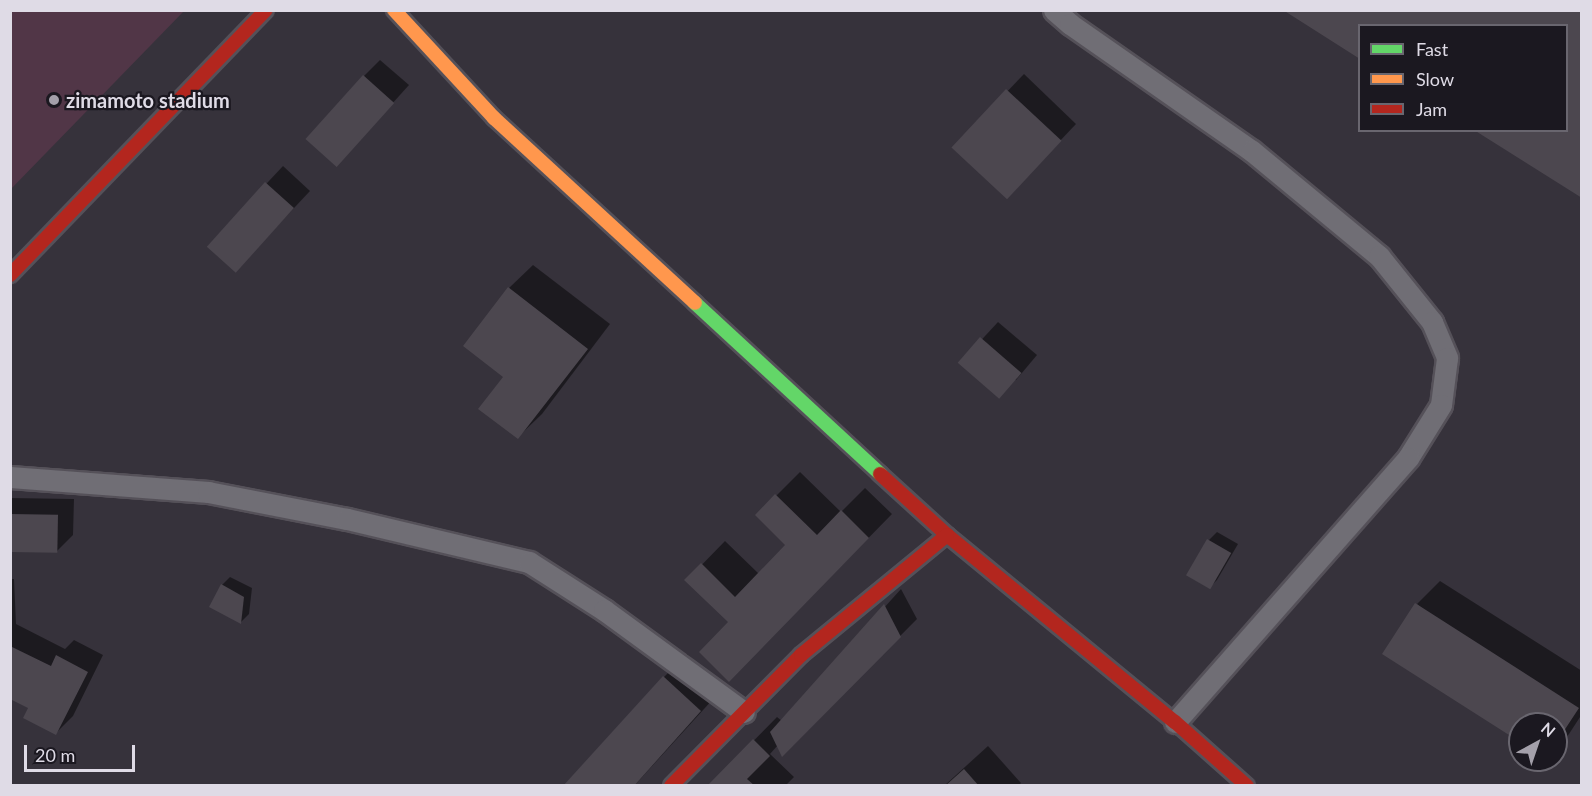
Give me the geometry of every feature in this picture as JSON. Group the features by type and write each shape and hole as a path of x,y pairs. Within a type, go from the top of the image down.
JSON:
{"street":[{"path":"10,275 266,10"},
{"path":"394,10 494,118 947,535 1174,722 1247,786"},
{"path":"671,786 801,655 947,535"}],"lane":[{"path":"1054,10 1251,151 1379,256 1432,322 1447,358 1441,405 1408,458 1174,722"},
{"path":"10,477 208,492 347,519 529,562 604,610 744,712"}],"shaded area":[{"name":"zimamoto stadium","path":"10,11 184,11 11,189"}],"building":[{"path":"1283,10 1582,10 1582,198 1477,132 1568,132 1568,24 1358,24 1358,58"},
{"path":"363,75 394,103 337,167 305,139"},
{"path":"1006,89 1062,141 1007,199 951,148"},
{"path":"265,182 294,208 236,273 207,247"},
{"path":"508,287 588,349 518,439 478,409 503,377 463,346"},
{"path":"980,337 1022,373 999,399 958,363"},
{"path":"775,494 817,535 841,510 869,538 729,682 699,652 728,622 684,580 701,563 735,597 785,545 755,515"},
{"path":"10,514 58,515 57,553 10,552"},
{"path":"1207,539 1231,553 1210,589 1186,575"},
{"path":"221,584 244,597 241,624 209,607"},
{"path":"1415,603 1579,708 1568,725 1568,712 1508,712 1508,734 1382,654"},
{"path":"884,604 901,637 782,757 770,732"},
{"path":"10,646 51,666 56,655 88,672 56,735 23,718 28,708 10,699"},
{"path":"663,676 701,711 634,786 563,786"},
{"path":"753,739 770,756 747,779 755,786 707,786"},
{"path":"964,769 979,786 945,786"}],"traffic: fast":[{"path":"695,303 880,474"}],"traffic: slow":[{"path":"394,10 494,118 695,303"}],"traffic: jam":[{"path":"10,275 266,10"},
{"path":"880,474 947,535 1175,722 1247,786"},
{"path":"671,786 801,655 947,535"}],"place":[{"name":"zimamoto stadium","path":"54,100"}]}
